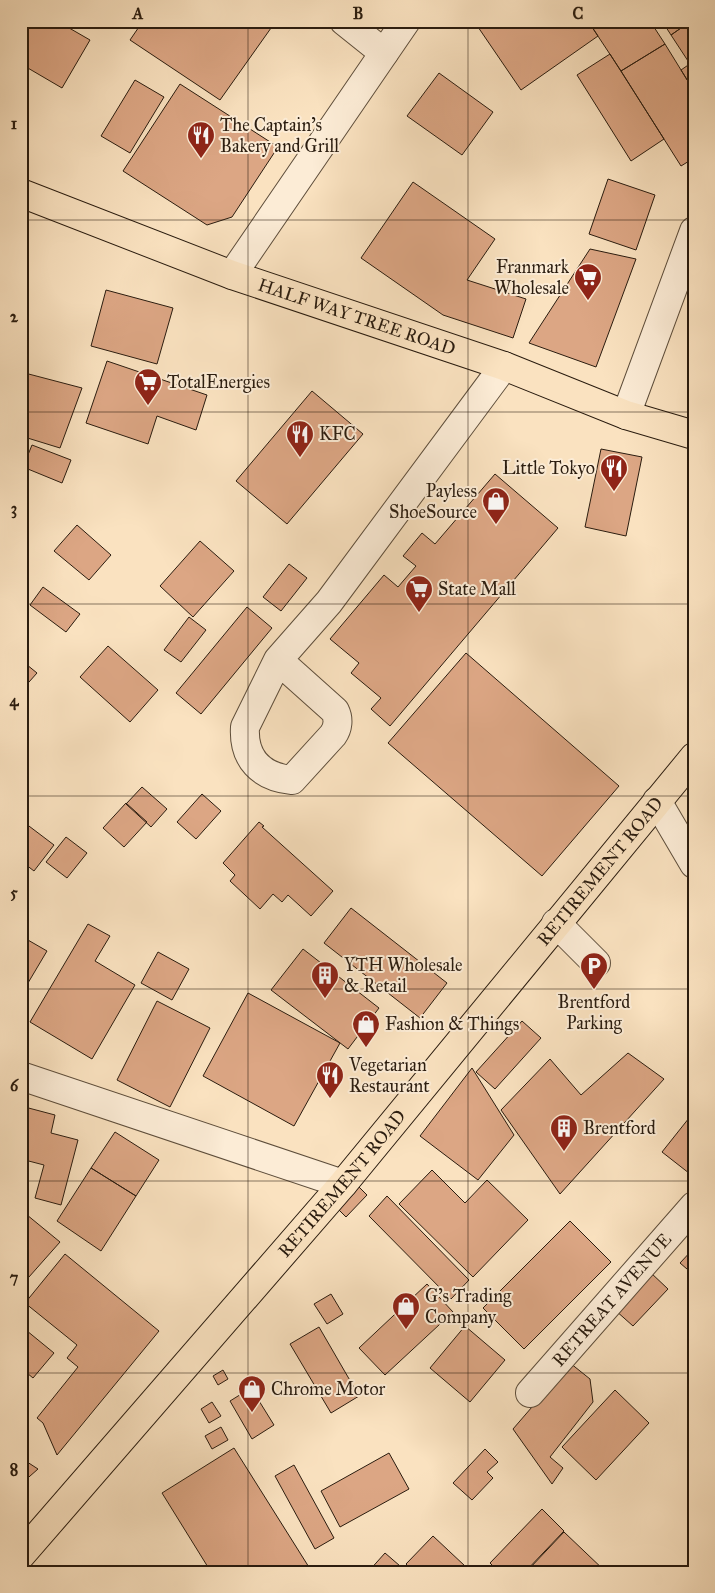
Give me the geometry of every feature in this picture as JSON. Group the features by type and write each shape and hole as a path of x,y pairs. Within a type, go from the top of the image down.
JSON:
{"main road":[{"name":"HALF WAY TREE ROAD","path":"21,193 232,275 504,366 626,415 694,435"},
{"name":"RETIREMENT ROAD","path":"21,1555 343,1184 694,757"}],"street":[{"path":"344,21 384,53"},
{"path":"232,275 406,21"},
{"path":"626,415 694,231"},
{"path":"278,660 329,602 504,366"},
{"path":"657,801 694,864"},
{"path":"556,923 596,963"},
{"path":"21,1076 343,1184"},
{"name":"RETREAT AVENUE","path":"530,1393 694,1206"}],"building":[{"path":"21,21 57,21 90,40 62,88 21,64"},
{"path":"143,21 276,21 220,100 130,40"},
{"path":"487,21 588,21 598,36 521,90 478,27"},
{"path":"588,21 650,21 665,44 621,71"},
{"path":"662,21 691,21 671,35"},
{"path":"691,21 694,21 694,61 690,64 671,35"},
{"path":"665,44 694,91 694,158 681,166 621,71"},
{"path":"610,54 664,139 631,161 577,75"},
{"path":"694,61 694,91 681,70"},
{"path":"439,73 493,112 462,155 407,116"},
{"path":"135,80 164,97 130,153 101,136"},
{"name":"The Captain's Bakery and Grill","path":"180,84 278,147 232,217 207,225 123,171"},
{"path":"608,179 655,195 636,250 589,234"},
{"path":"413,182 495,239 467,280 526,299 513,338 443,315 361,258"},
{"name":"Franmark Wholesale","path":"590,249 636,259 596,367 529,343"},
{"name":"TotalEnergies","path":"106,290 173,308 157,364 91,346"},
{"name":"TotalEnergies","path":"107,361 207,395 196,430 157,416 148,444 86,423"},
{"path":"21,372 82,388 60,448 21,436"},
{"name":"KFC","path":"312,391 363,434 287,524 236,481"},
{"path":"32,445 71,460 62,483 23,467"},
{"name":"Little Tokyo","path":"601,449 642,457 626,536 585,527"},
{"name":"State Mall","path":"495,474 558,528 390,726 371,709 381,698 351,673 359,663 330,639 384,575 398,587 416,566 403,556 422,533 435,544"},
{"path":"77,525 111,555 89,580 54,551"},
{"path":"200,541 234,571 193,617 160,586"},
{"path":"289,564 307,578 281,611 263,597"},
{"path":"43,587 80,614 66,632 30,605"},
{"path":"247,607 272,628 201,714 176,693"},
{"path":"189,617 206,630 181,662 164,650"},
{"path":"108,646 158,690 130,722 80,677"},
{"path":"466,653 619,786 542,876 388,743"},
{"path":"21,660 37,673 21,691"},
{"path":"142,787 167,809 151,827 126,804"},
{"path":"202,794 221,811 196,839 177,822"},
{"path":"126,803 147,822 124,847 103,828"},
{"path":"21,820 54,845 34,871 21,861"},
{"path":"259,822 264,826 262,827 333,891 311,916 288,895 282,902 273,894 260,909 230,881 235,875 223,863"},
{"path":"66,837 87,853 67,878 46,862"},
{"path":"351,908 447,983 420,1018 324,943"},
{"path":"88,924 110,936 95,961 135,985 92,1059 30,1022"},
{"path":"21,936 47,951 25,988 21,985"},
{"name":"YTH Wholesale & Retail","path":"303,949 379,1008 348,1049 271,990"},
{"path":"158,952 189,969 172,1000 141,983"},
{"path":"248,993 340,1043 294,1126 203,1076"},
{"path":"157,1001 210,1028 170,1107 117,1080"},
{"path":"522,1021 541,1038 495,1089 476,1072"},
{"name":"Brentford","path":"628,1053 664,1079 560,1194 501,1110 550,1059 581,1095"},
{"path":"472,1068 514,1135 478,1180 420,1136"},
{"path":"21,1106 55,1115 51,1133 78,1140 61,1205 35,1198 44,1165 21,1159"},
{"path":"694,1113 694,1177 662,1152"},
{"path":"115,1132 159,1160 136,1196 91,1168"},
{"path":"91,1168 136,1196 101,1251 57,1221"},
{"path":"432,1170 465,1203 487,1180 528,1220 473,1277 399,1204"},
{"path":"357,1185 367,1195 346,1217 336,1207"},
{"path":"387,1196 469,1280 451,1299 369,1216"},
{"path":"21,1210 60,1242 21,1286"},
{"path":"570,1221 611,1262 524,1349 483,1308"},
{"path":"694,1248 694,1275 680,1263"},
{"path":"65,1254 159,1331 57,1455 43,1423 37,1418 78,1367 67,1358 77,1345 25,1303"},
{"path":"650,1272 668,1289 633,1326 615,1310"},
{"name":"G's Trading Company","path":"427,1284 453,1312 385,1375 359,1348"},
{"path":"331,1294 343,1314 327,1324 314,1304"},
{"path":"21,1326 54,1353 33,1378 21,1368"},
{"path":"465,1326 505,1360 470,1402 430,1368"},
{"path":"319,1327 359,1396 331,1413 290,1344"},
{"path":"570,1363 590,1379 593,1402 550,1457 563,1468 552,1484 513,1429"},
{"path":"223,1370 228,1379 218,1385 213,1376"},
{"name":"Chrome Motor","path":"251,1388 274,1425 252,1439 230,1401"},
{"path":"615,1390 649,1423 596,1480 562,1447"},
{"path":"212,1402 221,1416 209,1423 201,1409"},
{"path":"221,1427 228,1440 212,1449 205,1436"},
{"path":"234,1448 312,1572 211,1572 162,1493"},
{"path":"485,1449 498,1462 487,1472 493,1478 472,1500 453,1483"},
{"path":"389,1453 409,1489 340,1527 321,1491"},
{"path":"21,1458 38,1469 21,1484"},
{"path":"294,1465 334,1538 315,1549 275,1476"},
{"path":"542,1509 564,1531 525,1572 499,1572 490,1563"},
{"path":"564,1532 606,1572 531,1572 529,1569"},
{"path":"433,1536 465,1566 460,1572 414,1572 406,1564"},
{"path":"385,1553 407,1572 368,1572"}],"place":[{"name":"The Captain's Bakery and Grill","path":"201,159"},
{"name":"Franmark Wholesale","path":"588,301"},
{"name":"TotalEnergies","path":"148,406"},
{"name":"KFC","path":"300,458"},
{"name":"Little Tokyo","path":"614,492"},
{"name":"Payless ShoeSource","path":"496,525"},
{"name":"State Mall","path":"419,613"},
{"name":"Brentford Parking","path":"594,990"},
{"name":"YTH Wholesale & Retail","path":"325,999"},
{"name":"Fashion & Things","path":"366,1048"},
{"name":"Vegetarian Restaurant","path":"330,1099"},
{"name":"Brentford","path":"564,1152"},
{"name":"G's Trading Company","path":"406,1330"},
{"name":"Chrome Motor","path":"252,1413"}]}
